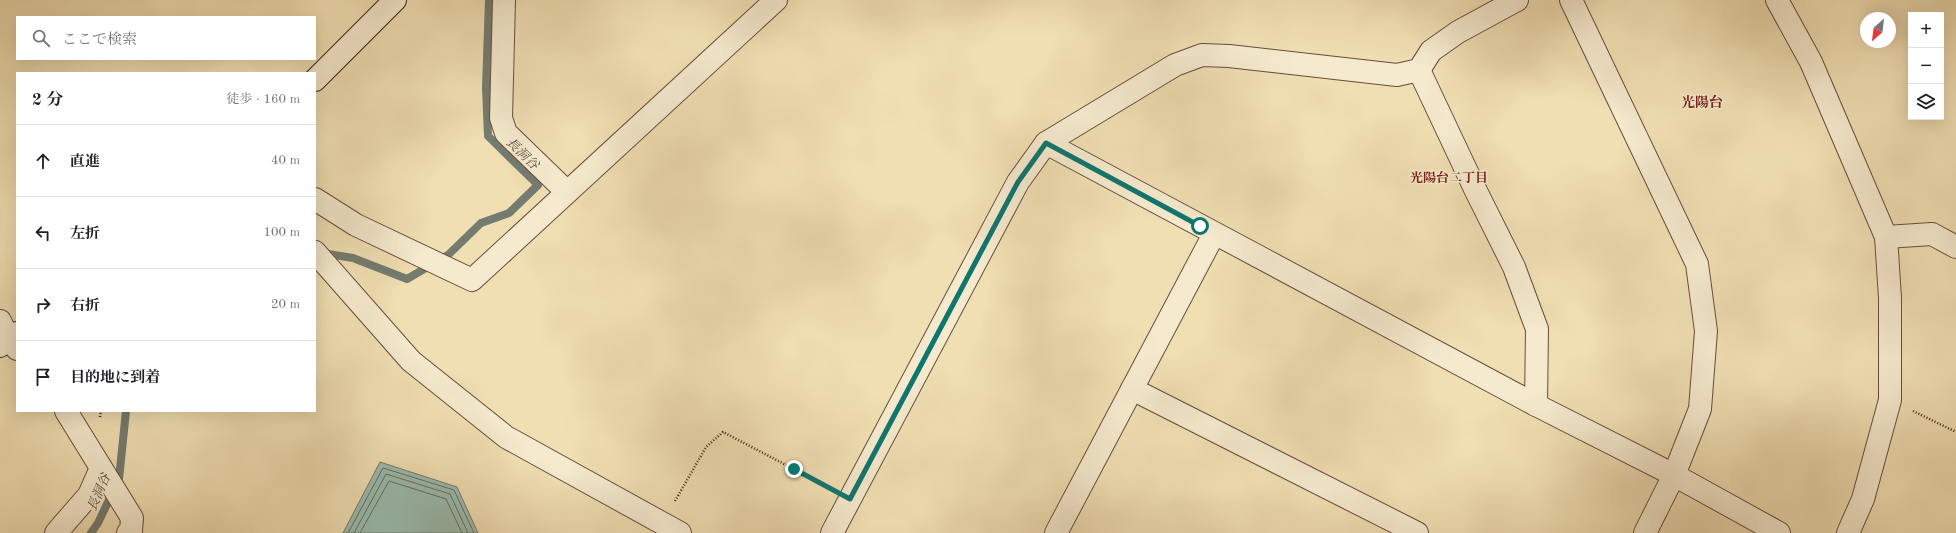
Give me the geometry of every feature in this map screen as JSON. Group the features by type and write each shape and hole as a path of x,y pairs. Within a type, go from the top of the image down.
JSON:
{"street":[{"path":"316,79 395,0"},
{"path":"504,0 501,118 506,133 567,192"},
{"path":"316,200 356,225 472,280 776,0"},
{"path":"832,533 1018,182 1046,143 1175,65 1202,55 1229,56 1397,75 1419,70 1431,51 1458,32 1517,0"},
{"path":"1571,0 1697,264 1706,331 1700,409 1674,475 1645,533"},
{"path":"1777,0 1810,62 1886,237 1890,298 1890,400 1863,499 1848,533"},
{"path":"1419,70 1476,191 1514,267 1537,329 1536,405"},
{"path":"1046,143 1536,405 1674,475 1779,533"},
{"path":"1056,533 1214,234"},
{"path":"1886,237 1932,234 1956,247"},
{"path":"316,253 411,361 506,437 666,530"},
{"path":"1132,389 1417,533"},
{"path":"67,412 132,518 131,531 128,533"},
{"path":"56,533 89,495 103,472"}],"path":[{"path":"1890,400 1956,432"},
{"path":"666,530 706,447 723,432 850,499"}],"water":[{"path":"380,462 457,487 478,533 343,533"}],"waterway":[{"name":"長洞谷","path":"322,253 353,258 407,279 448,255 481,223 509,213 538,185 488,136 486,87 489,0"},
{"name":"長洞谷","path":"91,533 98,523 119,479 126,412"}],"district":[{"name":"光陽台","path":"1702,102"},
{"name":"光陽台二丁目","path":"1449,177"}],"route":[{"path":"794,469 850,499 1018,182 1046,143 1200,226"}]}
